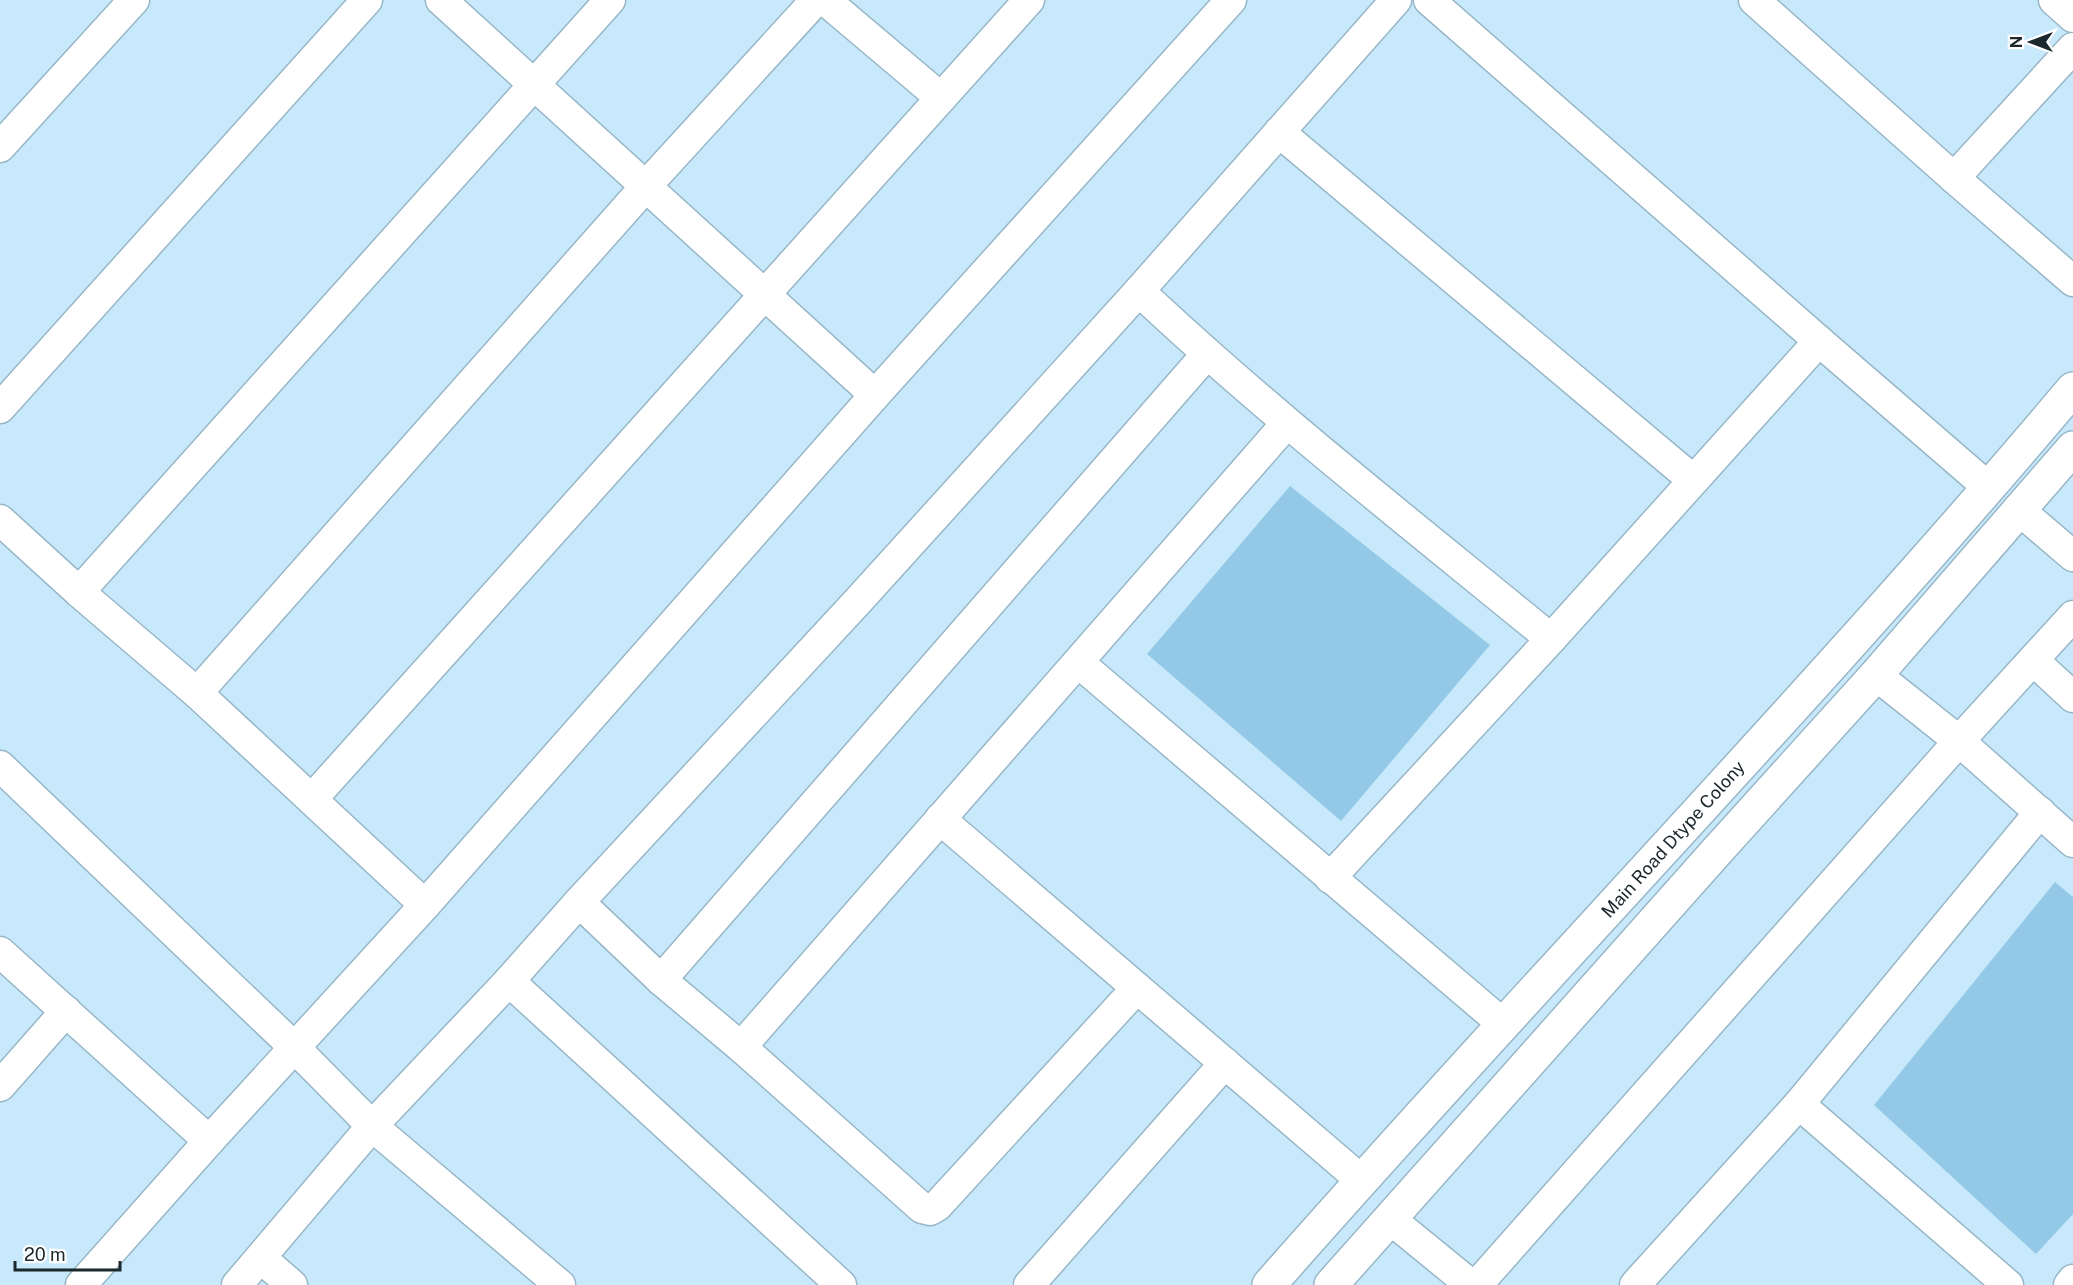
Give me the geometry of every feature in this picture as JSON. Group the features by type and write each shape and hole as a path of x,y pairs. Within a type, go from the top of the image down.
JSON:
{"main road":[{"name":"Main Road Dtype Colony","path":"1269,1285 1361,1180 1845,651 2073,389"},
{"path":"1331,1285 1876,675 2073,448"}],"street":[{"path":"0,147 134,0"},
{"path":"0,408 367,0"},
{"path":"441,0 875,395"},
{"path":"79,592 610,0"},
{"path":"197,693 646,186 816,0"},
{"path":"825,0 941,98"},
{"path":"312,799 1029,0"},
{"path":"81,1285 209,1141 426,905 875,395 1231,0"},
{"path":"237,1285 372,1126 858,601 1139,291 1396,0"},
{"path":"1429,0 1989,488"},
{"path":"1754,0 2073,281"},
{"path":"2054,0 2073,17"},
{"path":"1954,178 2073,48"},
{"path":"1279,132 1693,480"},
{"path":"1139,291 1206,355 1551,639"},
{"path":"1330,878 1551,639 1819,341"},
{"path":"661,980 1206,355"},
{"path":"741,1047 1287,423"},
{"path":"2018,509 2073,556"},
{"path":"0,520 79,592 197,693 426,905"},
{"path":"1477,1285 1959,741 2073,616"},
{"path":"2033,660 2073,697"},
{"path":"1079,663 1503,1024"},
{"path":"1876,675 1959,741 2073,842"},
{"path":"0,766 295,1048 372,1126 560,1285"},
{"path":"1635,1285 1798,1104 2040,812"},
{"path":"940,819 1361,1180"},
{"path":"579,902 661,980 741,1047 922,1208 930,1210 937,1206 1137,988"},
{"path":"0,952 209,1141"},
{"path":"508,981 841,1285"},
{"path":"0,1086 66,1011"},
{"path":"1029,1285 1225,1063"},
{"path":"1798,1104 2008,1285"},
{"path":"1389,1218 1471,1285"},
{"path":"261,1258 292,1285"},
{"path":"2068,1285 2073,1280"}],"shaded area":[{"path":"1290,486 1490,645 1341,821 1147,654"},
{"path":"2055,882 2073,897 2073,1214 2036,1254 1874,1105"}]}
